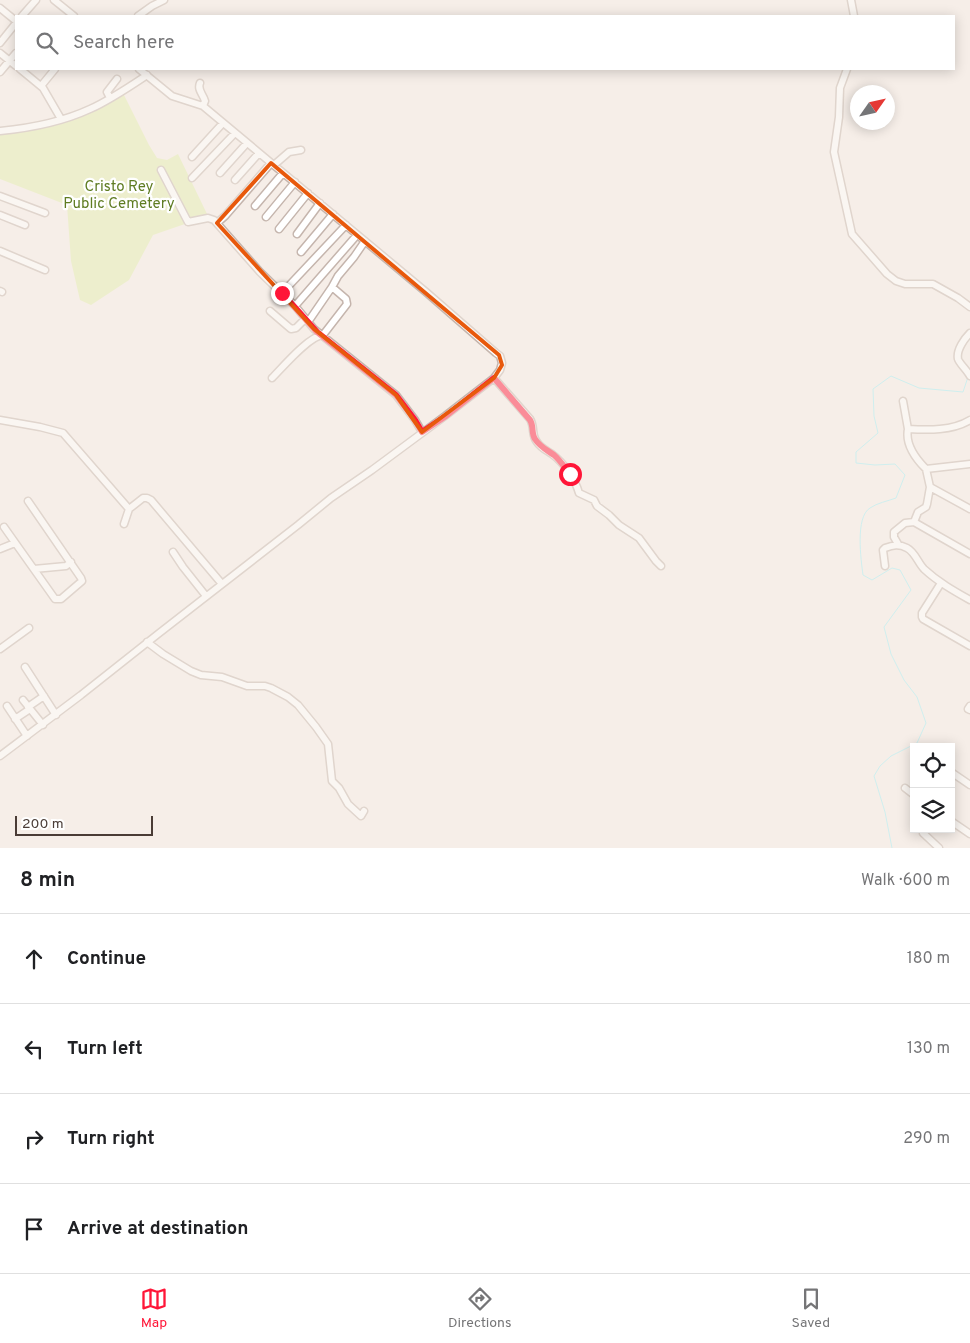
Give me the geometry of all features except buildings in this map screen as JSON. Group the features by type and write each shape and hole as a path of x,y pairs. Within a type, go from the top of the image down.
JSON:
{"street":[{"path":"23,15 36,0"},
{"path":"139,15 164,0"},
{"path":"851,0 854,15"},
{"path":"57,1 73,15"},
{"path":"1,11 15,21"},
{"path":"0,43 15,23"},
{"path":"0,53 15,65"},
{"path":"0,72 15,54"},
{"path":"21,70 41,86 61,119"},
{"path":"41,86 53,70"},
{"path":"0,746 2,754 56,715 331,498 446,416 494,378 502,365 498,355 203,106 172,96 140,70"},
{"path":"846,70 839,90 839,118 834,152 852,234 884,271 896,280 906,284 933,284 970,307"},
{"path":"0,131 24,129 61,119 91,108 147,75"},
{"path":"110,98 107,92 117,79"},
{"path":"200,83 199,91 205,101 203,106"},
{"path":"192,157 223,123"},
{"path":"192,178 234,133"},
{"path":"220,173 247,143"},
{"path":"198,150 209,160"},
{"path":"217,223 272,164 289,152 301,150"},
{"path":"235,180 259,153"},
{"path":"161,170 188,222 208,218 217,223 317,332 396,395 422,432"},
{"path":"255,206 283,173"},
{"path":"266,217 295,182"},
{"path":"279,229 308,193"},
{"path":"0,196 45,213"},
{"path":"297,234 320,203"},
{"path":"301,252 333,214"},
{"path":"0,215 25,225"},
{"path":"282,293 346,225"},
{"path":"295,306 357,235"},
{"path":"270,311 291,329 296,328 306,320 365,241"},
{"path":"0,251 46,270"},
{"path":"272,378 303,347 317,336 322,335 346,306 348,302 332,287"},
{"path":"969,373 958,357 960,348 970,333"},
{"path":"494,378 533,424 535,440 542,448 554,455 565,468 575,481 579,493 594,500 596,506 609,514 619,526 639,538 661,566"},
{"path":"903,401 908,429 906,435 908,442 926,470 930,487 926,507 918,512 914,522"},
{"path":"0,420 63,433 129,509"},
{"path":"908,429 947,428 970,420"},
{"path":"926,470 970,464"},
{"path":"930,487 970,509"},
{"path":"124,524 129,509 143,498 151,500 222,584"},
{"path":"4,527 55,599 61,600 82,581 71,562 28,501"},
{"path":"970,554 914,522 905,524 894,532 894,537 898,544 910,550 922,567 941,583 970,600"},
{"path":"0,549 15,543"},
{"path":"885,566 883,550 886,547 898,544"},
{"path":"174,552 183,567 206,596"},
{"path":"34,569 66,566 71,562"},
{"path":"941,583 922,613 922,617 970,646"},
{"path":"0,649 29,628"},
{"path":"147,642 163,654 201,675 222,677 247,686 265,686 288,697 298,705 328,744 332,781 339,788 348,804 361,816 364,811"},
{"path":"25,667 56,715"},
{"path":"15,719 44,696"},
{"path":"23,700 42,725"},
{"path":"7,706 27,736"},
{"path":"970,706 968,709 970,710"},
{"path":"955,775 970,785"},
{"path":"905,788 910,792"},
{"path":"955,824 970,834"},
{"path":"923,833 939,848"}],"highlighted area":[{"path":"271,163 499,355 502,365 494,378 422,432 396,395 314,329 217,223"}],"green space":[{"name":"Cristo Rey Public Cemetery","path":"123,93 157,158 167,160 178,154 208,216 153,235 129,280 91,305 80,300 71,261 67,205 0,179 0,134 37,129 75,118"}],"waterway":[{"path":"892,848 885,812 874,776 880,766 891,756 917,743 926,723 917,697 904,680 891,654 884,627 911,590 900,570 892,568 872,580 863,575 860,539 862,520 865,513 876,505 896,498 905,475 895,464 875,465 856,463 856,452 878,433 874,416 873,389 891,376 919,388 963,392 968,377"}],"route":[{"path":"282,293 317,332 396,395 422,432 446,416 494,378 533,424 535,440 542,448 554,455 570,474"}]}
